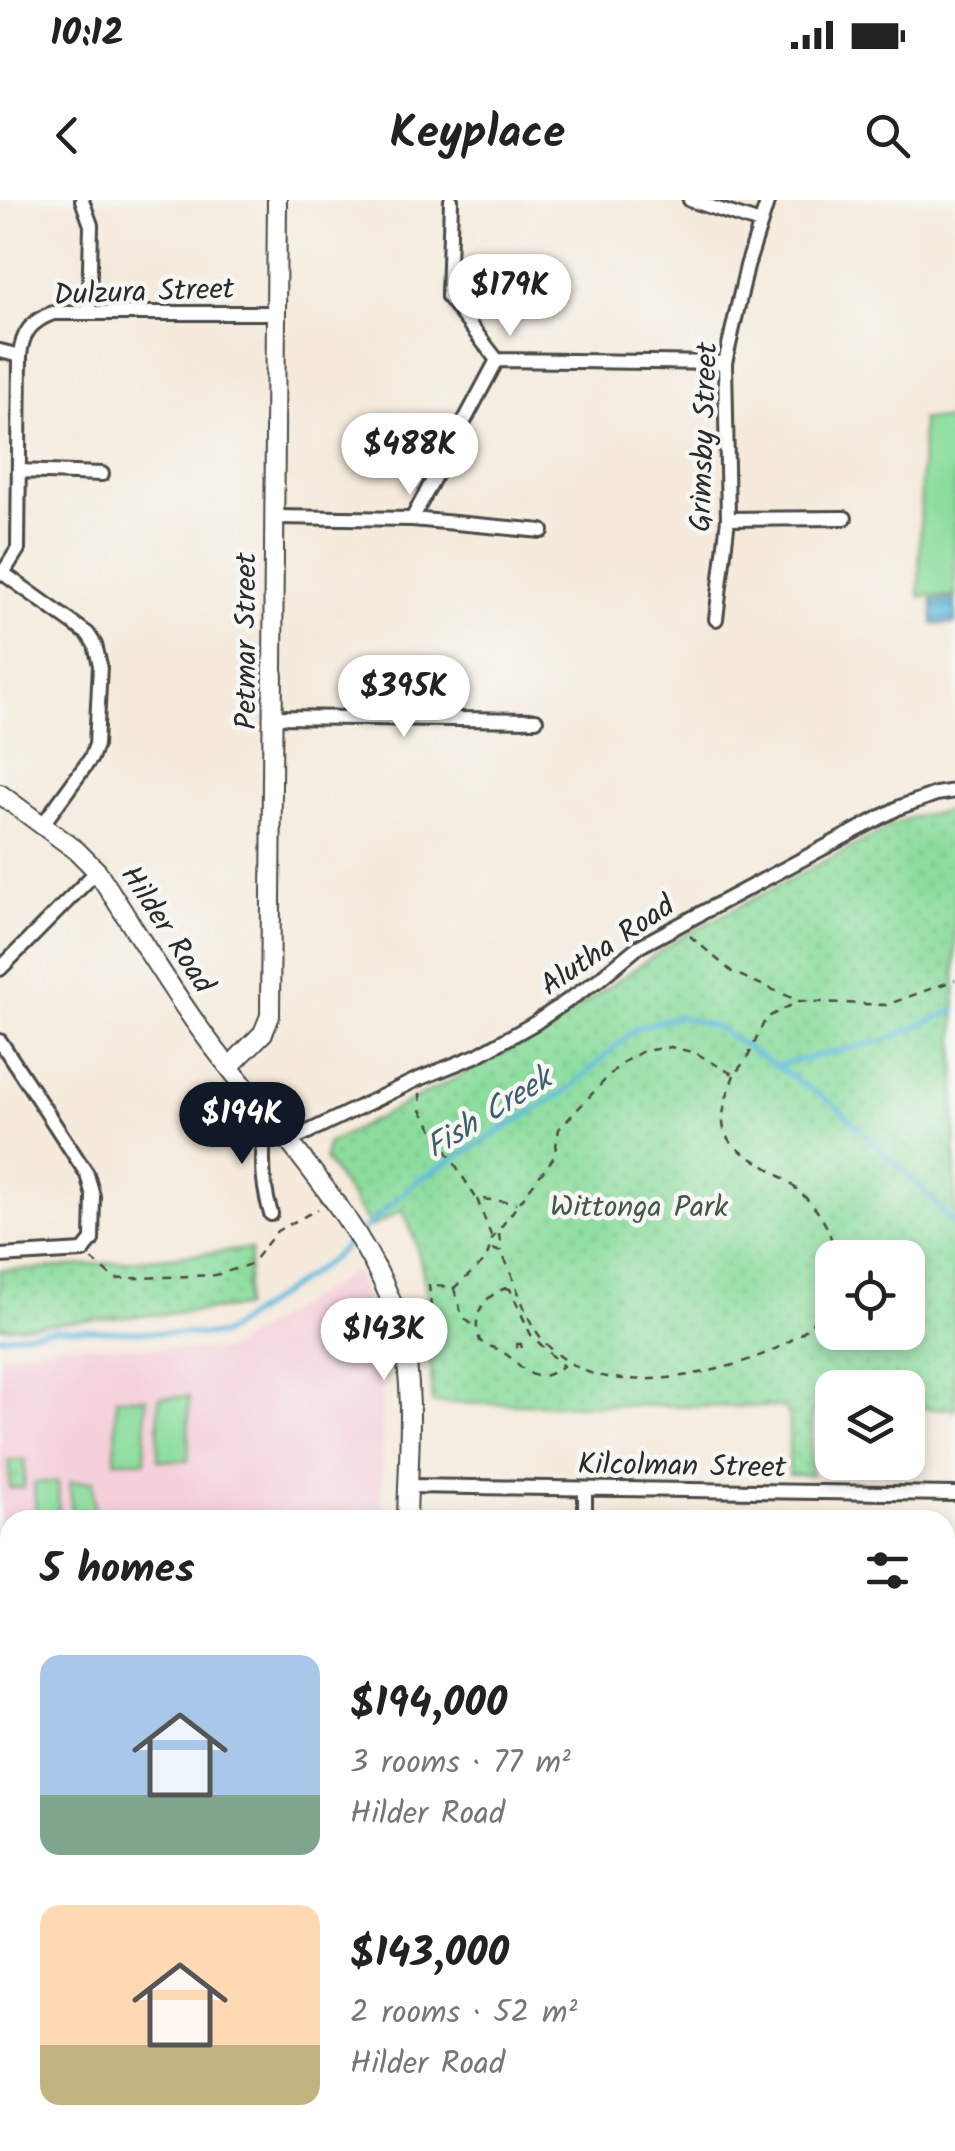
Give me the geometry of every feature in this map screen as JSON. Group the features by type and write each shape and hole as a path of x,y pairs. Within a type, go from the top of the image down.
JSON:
{"street":[{"path":"82,200 91,224 90,312"},
{"name":"Petmar Street","path":"230,1066 263,1033 270,1016 277,200"},
{"path":"452,200 448,298 497,360"},
{"path":"690,200 760,223"},
{"name":"Grimsby Street","path":"716,620 728,519 725,363 768,200"},
{"name":"Dulzura Street","path":"20,356 26,333 43,316 53,313 275,313"},
{"path":"0,351 20,356 18,549 1,572 88,634 98,655 96,745 91,758 43,824"},
{"path":"497,360 725,363"},
{"path":"412,519 497,360"},
{"path":"19,471 102,474"},
{"path":"274,517 412,519 542,531"},
{"path":"728,519 845,518"},
{"path":"272,717 536,720"},
{"name":"Alutha Road","path":"287,1142 478,1055 535,1023 638,947 679,924 900,808 936,794 955,792"},
{"name":"Hilder Road","path":"0,794 43,824 97,871 204,1035 362,1242 386,1290 401,1333 408,1376 407,1510"},
{"path":"0,970 97,871"},
{"path":"0,1041 91,1185 92,1240 83,1251 0,1256"},
{"path":"267,1116 262,1144 265,1195 271,1214"},
{"name":"Kilcolman Street","path":"408,1486 955,1494"},
{"path":"585,1489 585,1510"}],"path":[{"path":"679,924 732,972 799,1001 886,1005 955,980"},
{"path":"799,1001 766,1018 748,1058 734,1075 723,1122 727,1137 740,1150 774,1172 826,1220 832,1240"},
{"path":"454,1288 486,1260 492,1239 554,1158 559,1129 590,1100 606,1076 629,1057 672,1047 696,1052 734,1075"},
{"path":"416,1080 421,1110 476,1198 492,1239"},
{"path":"476,1198 518,1204"},
{"path":"83,1251 114,1279 216,1275 250,1264 277,1231 338,1209"},
{"path":"499,1230 501,1252 525,1315 538,1334 583,1370 610,1377 656,1379 735,1366 796,1336 815,1319"},
{"path":"490,1248 501,1252"},
{"path":"430,1308 429,1284 454,1288"},
{"path":"454,1288 462,1316 476,1328 484,1345 507,1355 526,1372 548,1375 563,1366 533,1337 510,1289 484,1302 476,1328"},
{"path":"507,1355 517,1344 533,1337"}],"shaded area":[{"path":"355,1271 377,1330 382,1396 382,1510 0,1510 0,1356 64,1344 225,1351"}],"green space":[{"path":"922,419 955,420 955,597 919,596"},
{"name":"Wittonga Park","path":"955,810 955,1409 925,1408 925,1370 815,1370 811,1475 789,1475 789,1414 782,1407 432,1403 425,1281 403,1210 371,1227 325,1159 327,1144 535,1037 681,937 907,818"},
{"path":"251,1249 244,1307 0,1328 0,1270"},
{"path":"159,1397 189,1397 188,1461 158,1460"},
{"path":"116,1398 146,1398 145,1461 115,1461"},
{"path":"9,1460 25,1460 24,1488 10,1488"},
{"path":"93,1481 94,1510 71,1510 70,1482"},
{"path":"58,1482 59,1510 35,1510 34,1483"}],"water":[{"path":"933,600 955,600 955,624 933,624"}],"waterway":[{"path":"774,1066 886,1040 955,1010"},
{"name":"Fish Creek","path":"0,1337 55,1329 221,1335 329,1261 416,1182 568,1090 636,1028 678,1016 716,1027 835,1105 932,1199 955,1227"}]}
